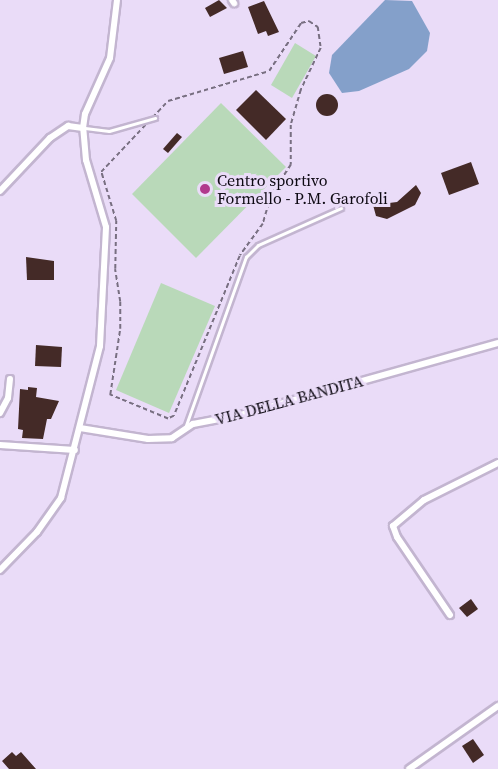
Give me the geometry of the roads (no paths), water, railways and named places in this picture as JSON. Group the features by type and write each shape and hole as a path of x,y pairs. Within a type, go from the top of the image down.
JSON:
{"street":[{"path":"0,570 54,511 75,450 102,336 107,237 104,215 86,160 83,128 110,58 117,0"},
{"path":"0,191 50,138 68,126 83,128"},
{"name":"VIA DELLA BANDITA","path":"80,429 159,439 178,435 185,428 498,343"},
{"path":"0,413 8,396 10,379"},
{"path":"0,445 75,450"},
{"path":"450,615 397,537 393,526 424,500 498,463"},
{"path":"409,769 498,706"}],"lane":[{"path":"83,128 109,131 155,118"},
{"path":"185,428 246,257 258,245 341,208"}],"water":[{"path":"385,0 412,1 430,33 427,51 409,69 359,91 342,93 329,73 332,55"}],"place":[{"name":"Centro sportivo Formello - P.M. Garofoli","path":"205,189"}]}
